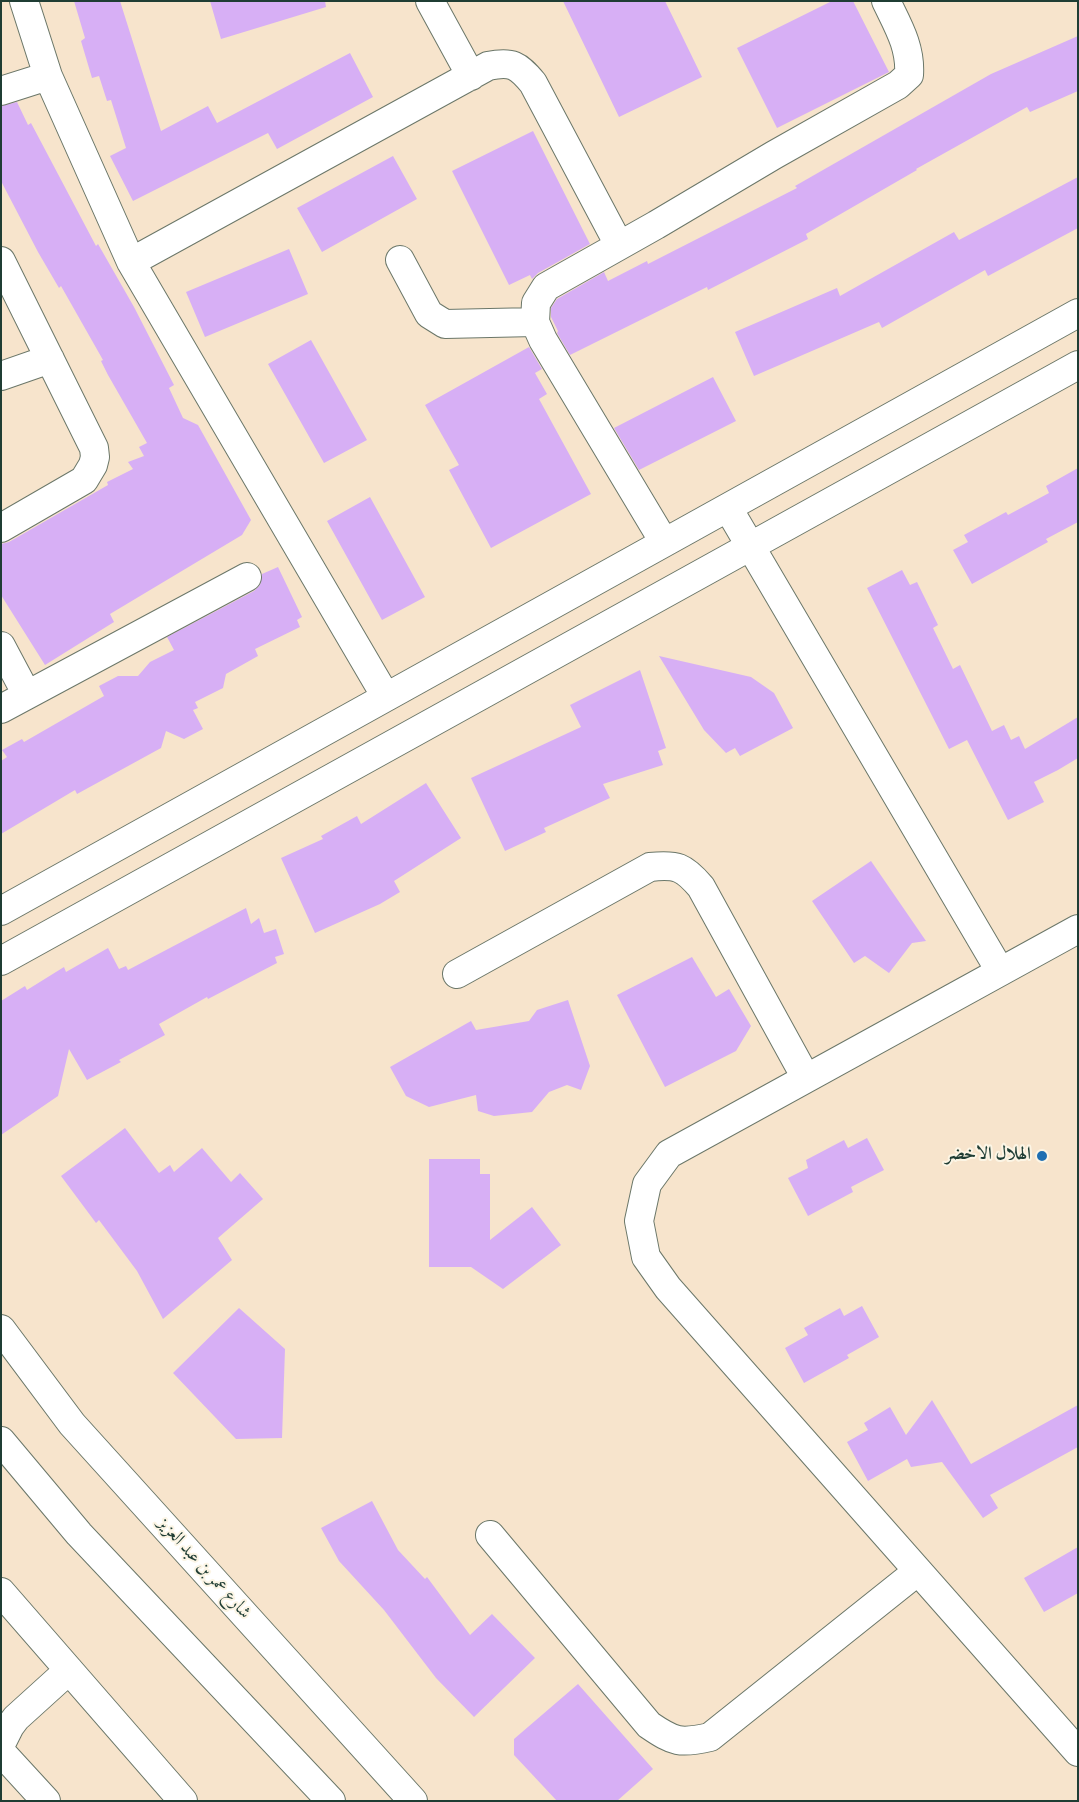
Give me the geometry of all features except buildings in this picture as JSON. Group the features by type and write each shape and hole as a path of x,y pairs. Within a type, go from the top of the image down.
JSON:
{"street":[{"path":"24,1 48,76 131,262 386,697"},
{"path":"430,1 472,76"},
{"path":"664,542 543,340 535,322 536,303 546,287 898,85 909,75 910,60 907,46 886,1"},
{"path":"131,262 488,66 504,63 521,69 533,83 619,245"},
{"path":"1,91 48,76"},
{"path":"1,260 94,448 95,457 94,466 84,480 1,528"},
{"path":"400,260 429,314 445,324 535,322"},
{"path":"8,905 1078,313"},
{"path":"1,376 50,360"},
{"path":"1,961 1078,365"},
{"path":"728,508 1000,971"},
{"path":"1,709 247,577"},
{"path":"1,646 27,695"},
{"path":"457,974 650,866 670,865 688,872 701,887 806,1078"},
{"path":"1078,929 669,1154 647,1184 639,1221 646,1257 668,1288 1078,1752"},
{"name":"شارع عمر بن عبد العزيز","path":"1,1329 72,1424 413,1801"},
{"path":"1,1441 79,1534 331,1801"},
{"path":"490,1535 649,1724 667,1737 688,1742 710,1737 918,1571"},
{"path":"1,1592 183,1801"},
{"path":"1,1744 16,1718 69,1670"},
{"path":"1,1752 46,1801"}],"place":[{"name":"الهلال الاخضر","path":"1042,1156"}]}
